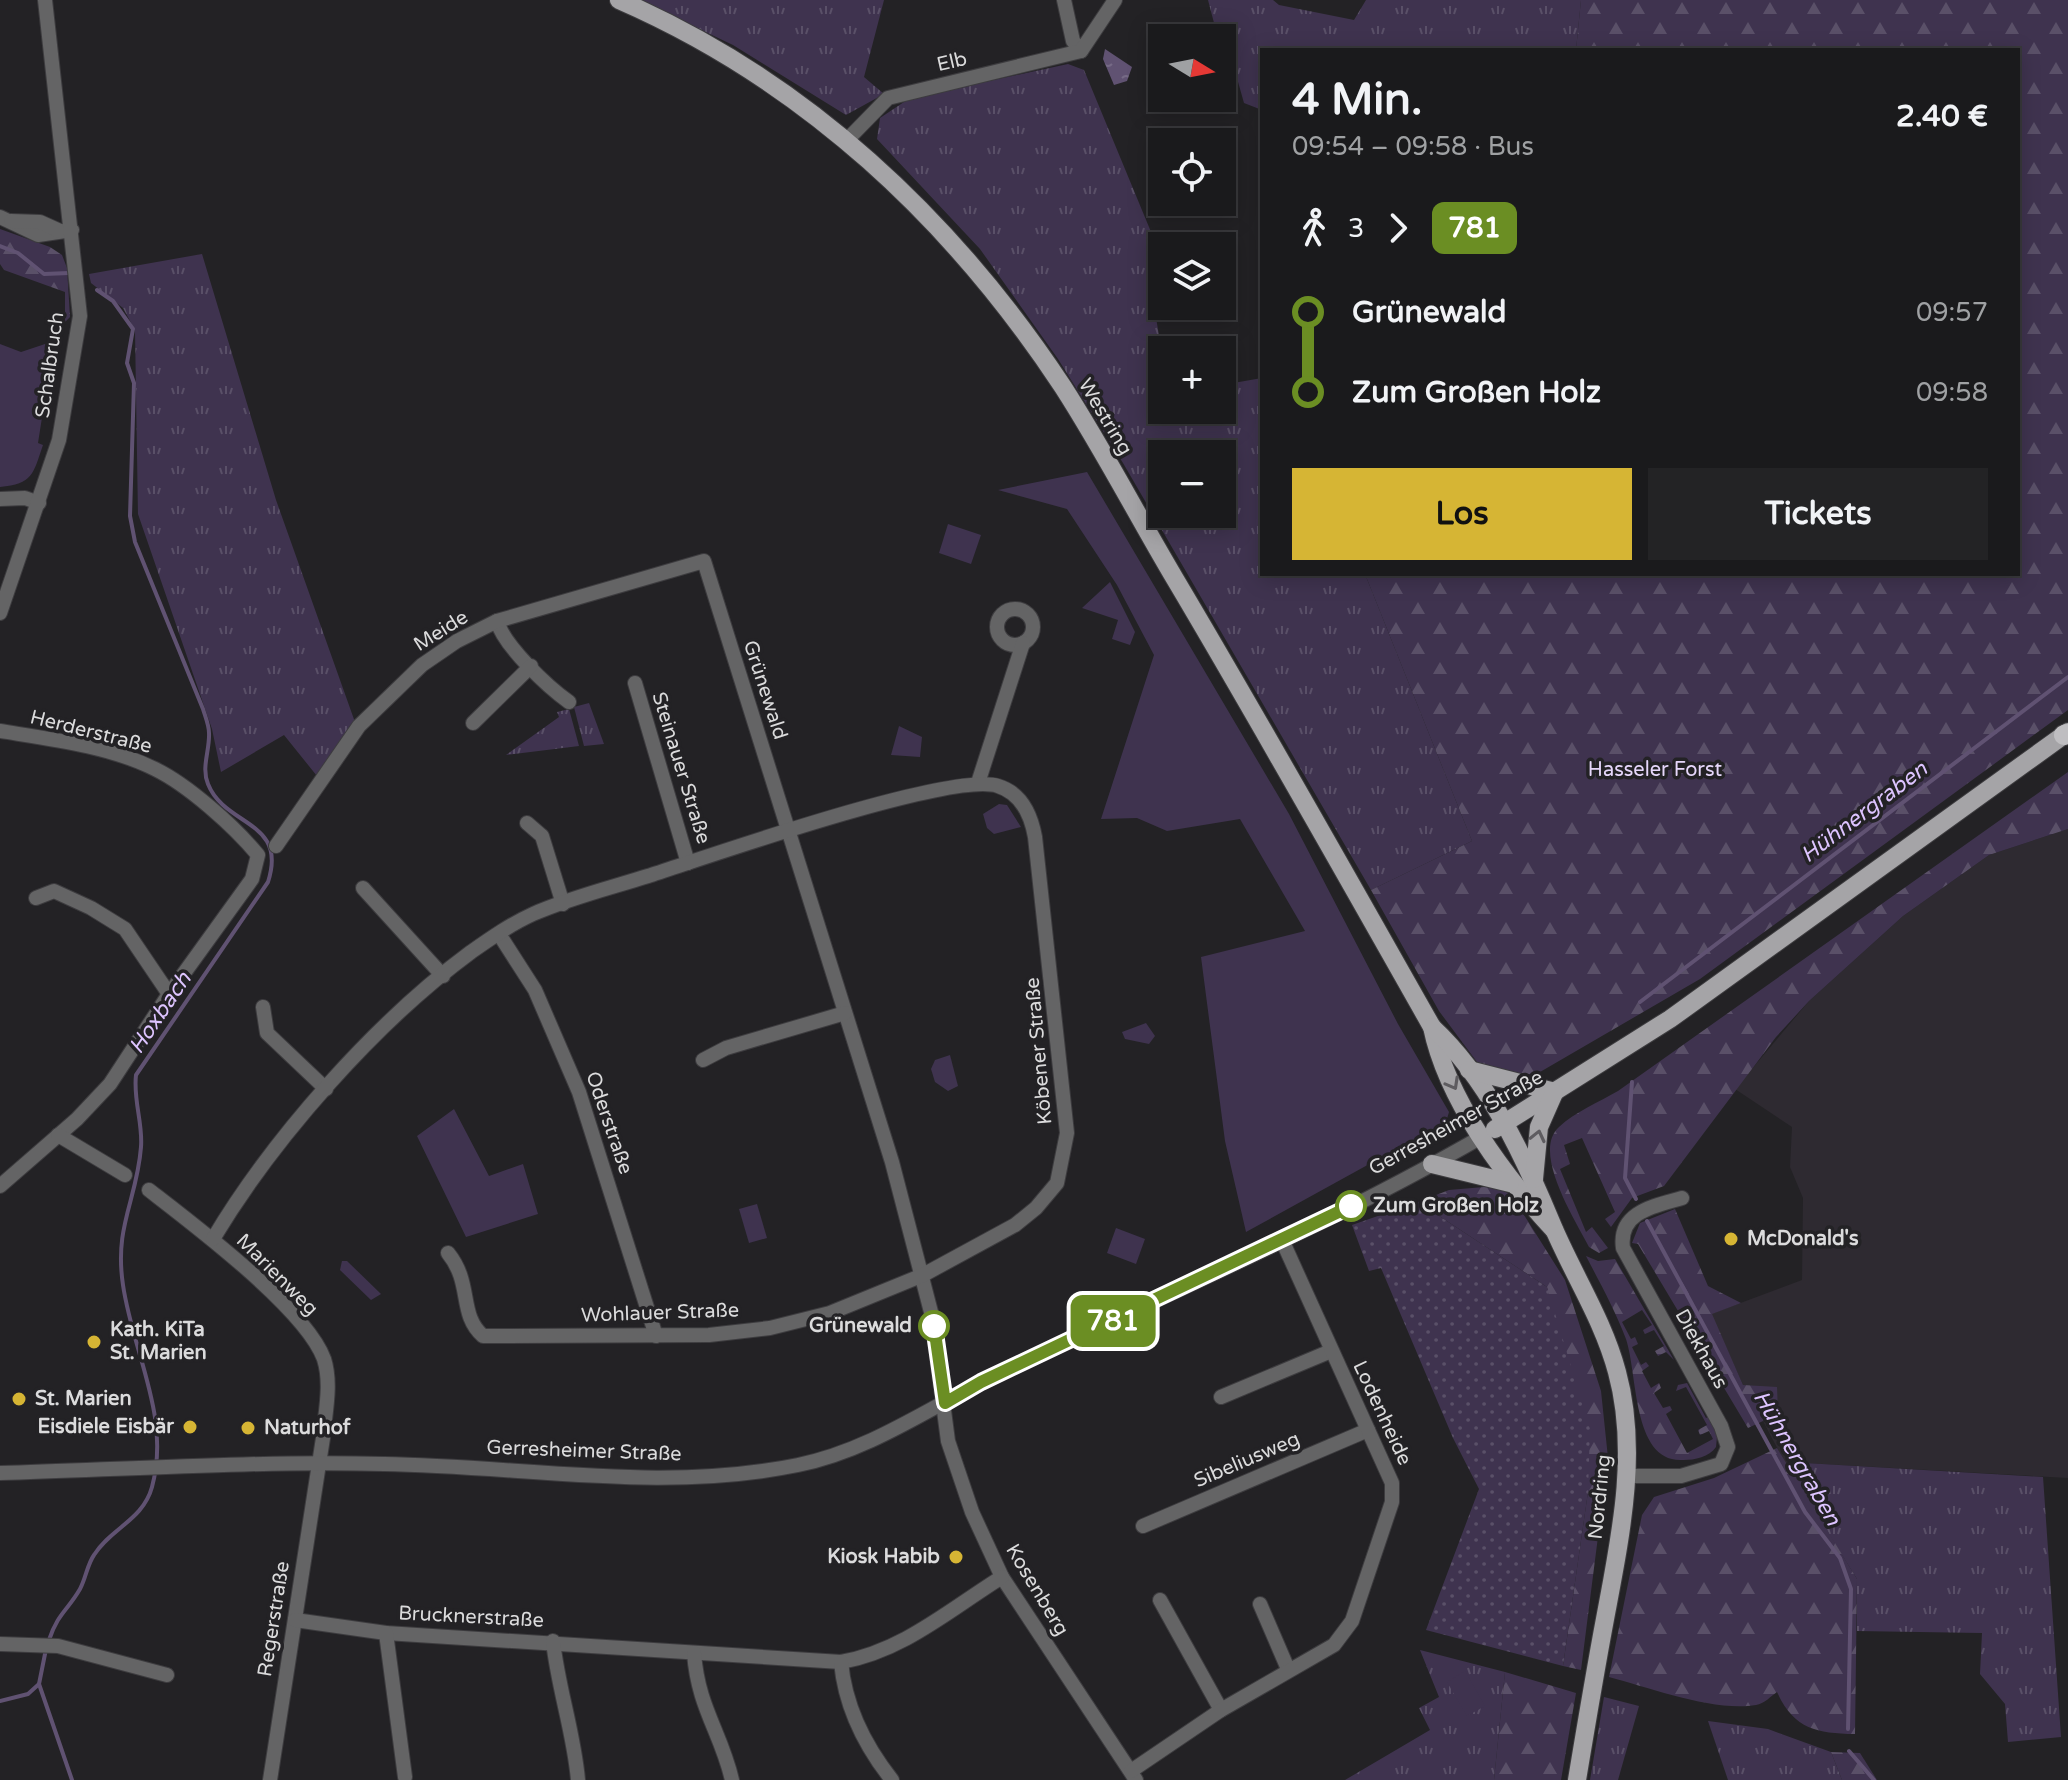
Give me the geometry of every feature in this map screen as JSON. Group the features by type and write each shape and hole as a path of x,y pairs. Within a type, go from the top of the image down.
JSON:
{"main road":[{"name":"Westring","path":"619,0 753,70 847,140 948,237 1063,388 1273,743 1432,1027 1452,1046 1503,1124"},
{"name":"Gerresheimer Straße","path":"1483,1136 1682,1011 2067,734"},
{"name":"Westring","path":"1432,1027 1438,1057 1483,1136"},
{"path":"1469,1070 1555,1092 1535,1143 1534,1182"},
{"name":"Nordring","path":"1503,1124 1534,1182 1602,1328 1617,1372 1626,1420 1626,1476 1577,1780"},
{"name":"Nordring","path":"1483,1136 1510,1183 1554,1230"},
{"path":"1432,1164 1510,1183"}],"street":[{"name":"Schalbruch","path":"0,613 59,440 80,316 76,266 66,230 45,0"},
{"path":"1064,0 1073,41 1081,51 1115,0"},
{"name":"Elb","path":"847,140 888,98 1081,51"},
{"path":"5,219 38,235 49,236 66,230"},
{"path":"0,499 25,498 39,503"},
{"name":"Meide","path":"276,846 359,726 422,665 457,641 497,621 704,561"},
{"name":"Grünewald","path":"704,561 923,1275 945,1403"},
{"path":"497,621 499,630 551,689 569,702"},
{"path":"788,832 896,800 978,783 1023,643"},
{"path":"473,723 531,666"},
{"name":"Steinauer Straße","path":"635,683 688,863"},
{"name":"Herderstraße","path":"0,731 109,753 155,769 244,838 258,855 252,879 169,994"},
{"name":"Köbener Straße","path":"923,1275 1015,1225 1036,1208 1057,1183 1065,1154 1067,1133 1048,941 1031,819 1009,790 978,783"},
{"path":"527,823 542,836 563,904"},
{"name":"Steinauer Straße","path":"213,1239 270,1155 326,1089 443,976 499,934 535,914 563,904 788,832"},
{"path":"363,888 443,976"},
{"path":"0,1186 110,1084 169,994 125,929 54,891 36,898"},
{"name":"Oderstraße","path":"499,934 535,990 579,1092 656,1336"},
{"path":"263,1007 267,1033 326,1089"},
{"path":"703,1060 726,1048 845,1013"},
{"path":"58,1135 125,1175"},
{"name":"Gerresheimer Straße","path":"0,1473 385,1464 635,1479 752,1473 837,1456 981,1382 1282,1240 1483,1136"},
{"name":"Marienweg","path":"149,1190 213,1239 300,1322 323,1358 328,1384 319,1465"},
{"name":"Diekhaus","path":"1626,1476 1697,1474 1721,1464 1728,1447 1721,1426 1623,1248 1624,1225 1631,1218 1644,1209 1682,1198"},
{"name":"Lodenheide","path":"1133,1775 1221,1710 1334,1645 1347,1630 1392,1502 1392,1483 1282,1240"},
{"name":"Wohlauer Straße","path":"448,1253 464,1277 471,1325 483,1336 656,1336 770,1328 830,1313 923,1275"},
{"path":"1221,1397 1331,1351"},
{"name":"Kosenberg","path":"945,1403 948,1441 972,1512 1002,1577 1133,1775"},
{"name":"Sibeliusweg","path":"1143,1526 1368,1430"},
{"name":"Regerstraße","path":"270,1780 319,1465"},
{"name":"Brucknerstraße","path":"295,1620 386,1633 553,1641 841,1662 870,1657 897,1646 1002,1577"},
{"path":"1160,1600 1221,1710"},
{"path":"1260,1604 1288,1669"},
{"name":"Brucknerstraße","path":"386,1633 405,1777"},
{"name":"Brucknerstraße","path":"553,1641 560,1697 576,1750 578,1780"},
{"path":"0,1644 58,1646 167,1675"},
{"path":"694,1653 696,1683 728,1762 732,1780"},
{"path":"841,1662 843,1686 860,1731 892,1780"}],"shaded area":[{"path":"2068,829 2068,1478 1805,1463 1786,1465 1763,1421 1778,1414 1743,1385 1711,1314 1802,1280 1803,1198 1790,1167 1792,1127 1735,1089 1809,1001 1903,916 1989,855"}],"green space":[{"path":"638,0 884,0 864,77 884,94 846,115 733,45"},
{"path":"1208,0 1273,0 1279,5 1354,20 1366,0 1581,0 1576,48 1260,48 1260,109 1244,103 1236,75 1236,24 1214,24"},
{"name":"Hasseler Forst","path":"1581,0 2068,0 2068,710 1700,979 1540,1072 1525,1076 1490,1070 1477,1062 1439,1011 1371,890 1472,841 1366,576 2020,576 2020,48 1576,48"},
{"path":"1068,64 1084,70 1151,232 1148,232 1148,320 1156,320 1159,336 1148,336 1148,424 1236,424 1236,383 1260,378 1260,576 1366,576 1472,841 1371,890 1161,528 1236,528 1236,440 1148,440 1148,506 1058,359 980,249 877,139 880,118 910,98"},
{"path":"0,229 50,247 62,255 67,268 70,317 65,322 65,292 4,270 0,264"},
{"path":"202,254 276,500 356,725 317,776 284,735 221,772 212,729 138,514 135,330 123,308 91,283 89,274"},
{"path":"48,343 52,354 38,443 43,445 37,463 25,480 0,487 0,344 21,352"},
{"path":"1087,472 1289,814 1398,1024 1449,1112 1444,1129 1373,1162 1246,1232 1225,1141 1201,957 1305,931 1240,819 1167,831 1137,818 1101,819 1154,655 1117,585 1067,509 998,490"},
{"path":"948,524 981,535 971,564 939,553"},
{"path":"1110,582 1135,632 1130,645 1112,639 1118,620 1082,608"},
{"path":"589,703 604,744 584,746 574,707"},
{"path":"569,709 579,746 506,755 559,717 557,712"},
{"path":"899,726 922,737 920,757 891,755"},
{"path":"2068,772 2068,829 1989,855 1903,916 1809,1001 1776,1037 1664,1186 1632,1198 1611,1227 1605,1219 1615,1212 1582,1138 1564,1145 1570,1164 1560,1169 1586,1232 1592,1227 1608,1248 1599,1253 1589,1247 1566,1204 1553,1169 1550,1153 1552,1138 1559,1127 1618,1091"},
{"path":"999,804 1007,805 1021,827 994,834 987,828 983,814"},
{"path":"1146,1023 1155,1036 1149,1044 1125,1039 1122,1032"},
{"path":"950,1055 958,1086 948,1091 935,1082 931,1069 935,1060"},
{"path":"454,1109 489,1176 523,1164 538,1214 466,1237 417,1136"},
{"path":"1487,1180 1512,1196 1565,1280 1601,1391 1608,1458 1581,1670 1563,1666 1588,1492 1547,1287 1418,1202 1449,1190 1484,1187"},
{"path":"1418,1202 1547,1287 1590,1429 1588,1492 1563,1666 1426,1630 1479,1489 1453,1438 1381,1268 1369,1271 1352,1225"},
{"path":"757,1204 767,1238 749,1243 739,1209"},
{"path":"1675,1209 1708,1286 1741,1303 1712,1314 1743,1385 1777,1387 1778,1414 1748,1428 1638,1244 1632,1243 1640,1223"},
{"path":"1116,1228 1145,1239 1136,1264 1107,1253"},
{"path":"1586,1256 1598,1261 1615,1259 1674,1360 1666,1352 1658,1356 1655,1351 1664,1346 1654,1330 1645,1334 1643,1330 1652,1325 1642,1310 1622,1322 1631,1339 1635,1337 1638,1344 1632,1347 1641,1365 1646,1362 1649,1366 1642,1371 1651,1388 1659,1383 1661,1388 1654,1393 1663,1408 1670,1406 1672,1410 1666,1414 1687,1453 1713,1439 1709,1431 1700,1435 1698,1430 1707,1425 1686,1387 1676,1391 1678,1385 1687,1383 1706,1418 1710,1416 1717,1437 1716,1447 1710,1453 1697,1459 1683,1460 1666,1457 1654,1447 1640,1414 1626,1339"},
{"path":"342,1261 347,1261 381,1294 371,1300 340,1270"},
{"path":"1777,1448 1857,1579 1855,1734 1808,1726 1791,1714 1777,1692 1759,1704 1721,1705 1682,1698 1609,1677 1642,1515 1654,1497 1714,1478"},
{"path":"1805,1463 2043,1477 2061,1737 2008,1742 2005,1704 1980,1674 1982,1633 1857,1631 1857,1579 1786,1465"},
{"path":"1420,1650 1505,1672 1494,1780 1345,1780 1430,1730 1419,1708 1439,1697"},
{"path":"1465,1671 1485,1706 1467,1716 1447,1682"},
{"path":"1505,1672 1576,1693 1561,1780 1494,1780"},
{"path":"1604,1697 1639,1706 1618,1780 1590,1780"},
{"path":"1708,1721 1768,1729 1831,1752 1842,1780 1728,1780"},
{"path":"1831,1752 1860,1753 1877,1780 1842,1780"}],"water":[{"path":"1105,49 1132,67 1127,81 1114,85 1103,59"}],"waterway":[{"name":"Hoxbach","path":"0,246 18,253 44,274 69,273"},
{"name":"Hoxbach","path":"49,1640 80,1589 94,1555 142,1508 152,1487 157,1461 154,1410 128,1311 121,1264 121,1246 141,1147 136,1075 268,882 272,862 262,835 227,809 208,784 205,771 209,739 207,721 135,542 130,516 134,383 127,363 133,329 113,301 97,290"},
{"name":"Hühnergraben","path":"1640,1002 2068,677"},
{"name":"Hühnergraben","path":"1632,1082 1625,1178 1636,1199"},
{"name":"Hühnergraben","path":"1647,1221 1805,1512 1840,1558 1851,1589 1848,1729"},
{"name":"Hoxbach","path":"46,1649 39,1684 72,1780"},
{"path":"0,1701 28,1694 39,1684"},
{"name":"Hühnergraben","path":"1849,1751 1874,1780"}],"bus line":[{"name":"781","path":"934,1326 945,1403 981,1382 1351,1206"}],"place":[{"name":"Zum Großen Holz","path":"1351,1206"},
{"name":"McDonald's","path":"1731,1239"},
{"name":"Grünewald","path":"934,1326"},
{"name":"Kath. KiTa St. Marien","path":"94,1342"},
{"name":"St. Marien","path":"19,1399"},
{"name":"Eisdiele Eisbär","path":"190,1427"},
{"name":"Naturhof","path":"248,1428"},
{"name":"Kiosk Habib","path":"956,1557"}]}
